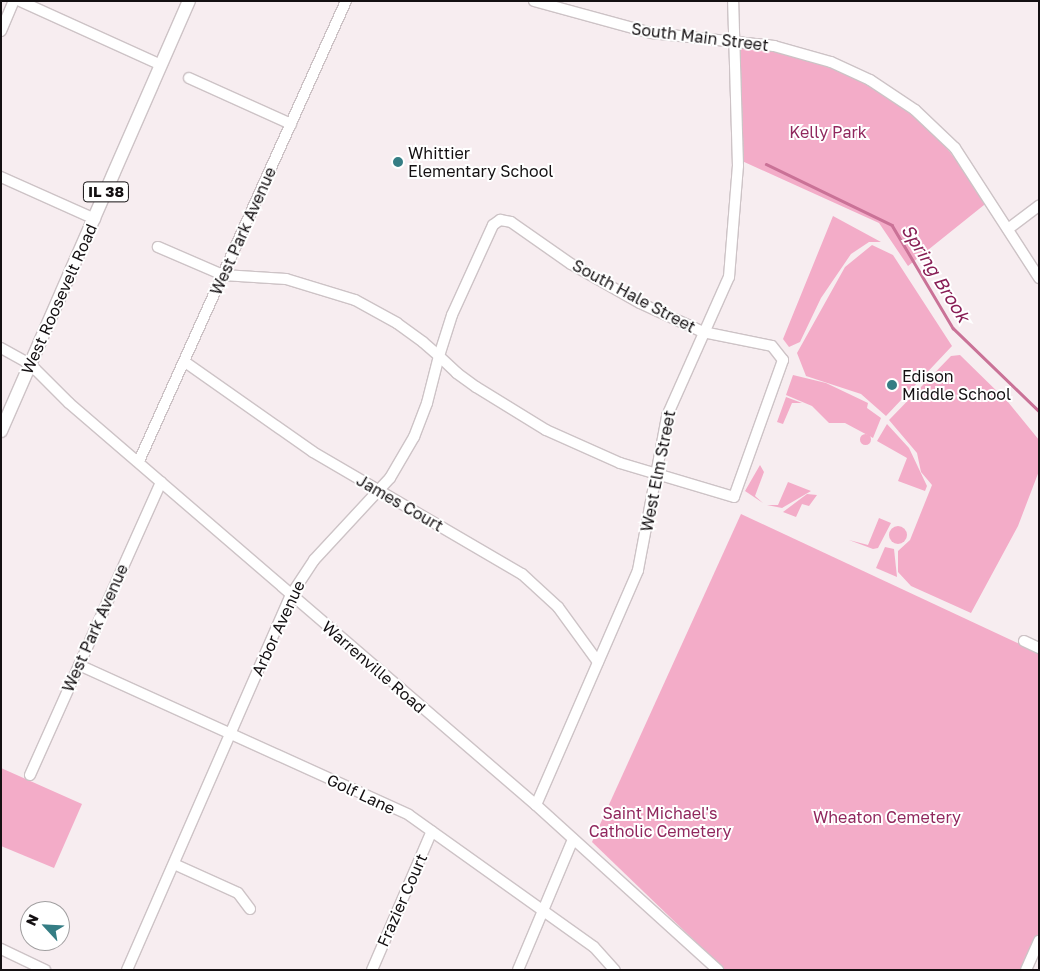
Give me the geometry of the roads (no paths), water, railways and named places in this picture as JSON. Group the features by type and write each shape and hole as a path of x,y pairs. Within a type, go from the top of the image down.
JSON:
{"main road":[{"name":"West Roosevelt Road","path":"1,431 189,1"}],"street":[{"path":"1,31 14,1"},
{"path":"20,1 161,65"},
{"name":"West Park Avenue","path":"139,461 346,1"},
{"name":"South Main Street","path":"534,1 629,29 732,39 830,62 901,100 955,148 1039,278"},
{"name":"West Elm Street","path":"536,805 638,570 654,474 672,400 703,332 723,294 734,248 738,166 732,39 733,1"},
{"path":"189,78 291,124"},
{"path":"1,177 94,219"},
{"path":"1008,229 1039,206"},
{"name":"South Hale Street","path":"493,225 500,220 511,222 596,279 703,332 772,346 783,360 734,497 654,474"},
{"name":"Arbor Avenue","path":"127,970 291,595 314,560 378,492 414,437 460,294 493,225"},
{"path":"158,247 223,275 286,279 348,297 398,323 476,387 546,430 654,474"},
{"name":"Warrenville Road","path":"1,348 30,364 161,482 536,805 718,970"},
{"name":"James Court","path":"185,362 378,492 522,574 558,607 598,662"},
{"name":"West Park Avenue","path":"30,776 161,482"},
{"path":"1024,641 1039,648"},
{"name":"Golf Lane","path":"79,665 409,816 594,947 615,970"},
{"name":"Frazier Court","path":"372,970 432,831"},
{"path":"518,970 573,839"},
{"path":"174,864 238,893 250,909"},
{"path":"1026,970 1035,962 1039,941"},
{"path":"1,949 46,970"}],"waterway":[{"name":"Spring Brook","path":"766,164 892,225 953,328 1039,411"}],"place":[{"name":"Whittier Elementary School","path":"398,162"},
{"name":"Edison Middle School","path":"892,385"}],"park label":[{"name":"Kelly Park","path":"828,132"},
{"name":"Wheaton Cemetery","path":"887,817"},
{"name":"Saint Michael's Catholic Cemetery","path":"660,822"}]}
